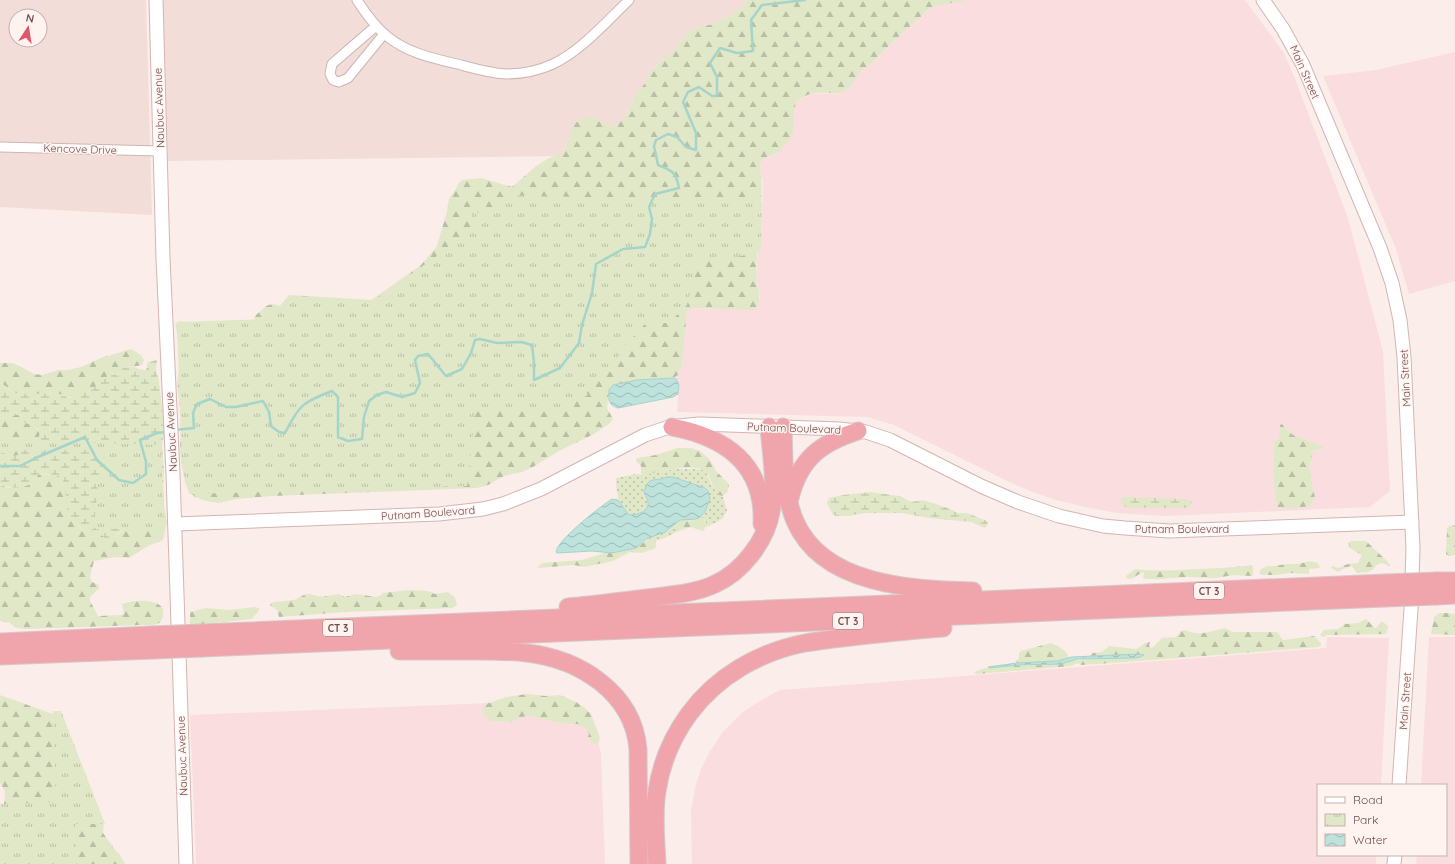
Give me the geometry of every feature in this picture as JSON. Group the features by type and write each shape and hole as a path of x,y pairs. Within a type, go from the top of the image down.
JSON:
{"highway":[{"path":"672,427 688,430 714,439 735,453 746,465 754,480 761,503 762,522 760,540"},
{"path":"776,427 790,502 797,524 812,547 831,561 859,576 898,586 1000,592 1032,598"},
{"path":"476,622 501,613 570,607 686,592 707,587 724,580 750,556 769,522 773,502 776,427"},
{"path":"790,502 797,477 809,458 817,450 830,442 858,431"},
{"name":"CT 3","path":"1437,589 1455,581"},
{"name":"CT 3","path":"0,642 153,642 201,640 476,622 1032,598 1437,589 1455,595"},
{"name":"CT 3","path":"201,640 311,643 1024,614 1386,591"},
{"path":"657,864 655,818 656,795 666,757 679,730 692,710 712,689 732,673 750,662 768,654 806,643 989,624 1024,614"},
{"name":"CT 3","path":"0,656 153,642"},
{"path":"311,643 328,648 344,650 496,651 528,653 564,662 597,679 609,688 623,705 636,738 638,757 639,864"}],"main road":[{"name":"Naubuc Avenue","path":"156,0 163,258 172,439 186,864"},
{"name":"Main Street","path":"1263,0 1285,32 1302,65 1377,241 1397,302 1403,339 1412,522 1412,589 1399,784"},
{"name":"Putnam Boulevard","path":"175,524 431,514 483,509 522,497 542,488 645,435 672,427 699,424 839,429 877,435 890,440 981,486 1018,502 1059,516 1103,526 1169,531 1412,522"}],"street":[{"path":"357,0 376,26 384,34 407,49 428,57 494,73 523,73 549,66 565,57 588,39 629,0"},
{"path":"376,26 332,64 330,74 333,80 339,82 348,78 384,34"},
{"name":"Kencove Drive","path":"0,147 160,151"}],"shaded area":[{"path":"0,0 146,0 152,215 0,207"},
{"path":"162,0 747,0 741,9 714,24 695,28 689,31 673,51 650,71 646,82 635,96 628,113 615,126 609,126 591,118 569,141 559,156 168,161"},
{"path":"967,0 1245,0 1284,53 1348,218 1383,351 1390,491 1370,507 1165,516 1117,513 1056,500 1030,491 894,425 867,417 677,412 679,385 676,379 673,378 678,375 682,364 687,311 692,308 716,309 760,298 756,276 758,251 761,250 763,184 760,164 763,159 779,152 794,113 796,101 812,94 841,93 851,86 861,71 871,64 929,9 946,2","holes":["1282,424 1293,435 1322,446 1321,450 1311,451 1312,459 1309,467 1315,496 1311,506 1288,509 1277,507 1274,487 1275,440 1279,438"]},
{"path":"1455,52 1455,281 1409,294 1396,249 1323,76 1376,70"},
{"path":"1327,637 1389,638 1381,784 1317,784 1317,856 1376,856 1376,864 692,864 691,811 695,788 701,769 709,753 722,733 743,712 780,690 1326,648"},
{"path":"1429,637 1455,637 1455,864 1416,864 1417,856 1447,856 1447,784 1421,784"},
{"path":"490,703 491,721 512,722 520,717 529,716 566,724 578,724 584,726 589,735 598,741 601,753 605,864 196,864 190,715"}],"green space":[{"path":"747,0 967,0 938,5 929,9 871,64 861,71 851,86 841,93 814,93 796,101 791,138 779,152 763,159 760,164 762,192 756,274 759,293 757,307 752,310 692,308 687,311 682,364 678,375 673,378 637,380 609,390 607,408 613,419 609,424 592,435 559,451 533,467 522,472 504,476 488,485 477,488 272,496 236,499 218,503 195,497 191,493 185,483 180,453 181,416 177,383 181,353 175,324 181,321 186,325 245,337 256,315 266,306 272,304 291,308 360,308 421,265 437,246 449,199 462,180 481,178 512,187 541,163 563,152 575,124 579,120 587,117 611,126 615,126 628,113 635,96 646,82 650,71 673,51 689,31 695,28 714,24 741,9"},
{"path":"507,195 762,202 761,251 721,261 699,258 687,305 669,323 646,323 623,348 611,372 602,371 585,391 588,395 559,408 476,407 467,486 189,494 182,467 177,322 269,319 289,295 373,300 472,232 472,213 501,210"},
{"path":"131,349 141,355 144,360 142,365 126,367 118,376 109,375 91,390 79,391 73,397 54,393 30,395 21,394 14,392 0,383 0,363 12,363 34,374 42,375 58,370 68,370 81,367 101,358"},
{"path":"157,360 156,370 159,381 164,425 167,427 162,443 164,470 163,490 111,540 105,539 98,530 82,529 70,516 66,506 64,484 62,478 60,477 40,474 31,484 27,486 8,487 0,485 0,452 14,456 19,455 21,449 36,442 40,434 35,427 23,422 20,414 0,419 0,383 13,392 21,394 57,393 69,398 73,397 80,390 91,390 109,375 112,374 118,376 123,368 134,367 146,370 148,362"},
{"path":"20,414 23,422 33,425 39,431 39,438 36,442 21,449 19,455 14,456 0,452 0,419"},
{"path":"1282,424 1293,435 1322,446 1323,449 1311,451 1312,459 1309,467 1315,496 1311,506 1288,509 1277,507 1274,487 1274,441 1279,438 1280,425"},
{"path":"0,439 161,445 164,531 94,528 101,450 0,450"},
{"path":"677,448 691,448 700,451 710,460 716,471 729,484 728,491 723,496 719,495 714,489 709,476 703,470 697,468 689,467 643,475 641,474 641,466 636,461 637,458 656,455"},
{"path":"675,469 703,470 707,474 712,486 722,497 723,496 727,511 723,518 706,527 706,521 701,517 699,518 705,512 708,491 705,488 673,477 667,477 662,480 653,479 644,495 648,503 648,507 640,513 634,515 628,513 623,508 617,494 616,478"},
{"path":"40,474 58,475 63,478 68,511 71,517 82,529 98,530 105,539 117,535 163,490 164,491 164,506 167,522 163,540 148,546 129,558 116,557 94,561 90,577 92,582 99,585 99,588 90,597 90,601 98,616 121,615 124,614 122,604 144,601 160,605 163,609 163,615 160,622 154,625 25,629 16,628 10,623 0,621 0,485 9,488 35,481 37,476"},
{"path":"870,492 900,496 911,502 923,500 948,508 958,513 967,513 987,521 988,524 985,528 971,522 929,518 902,513 865,513 837,516 833,515 827,503 829,498"},
{"path":"1121,498 1185,499 1191,500 1192,503 1187,508 1127,508 1121,503"},
{"path":"701,517 705,520 706,524 703,531 690,527 676,532 676,526 679,522 694,520"},
{"path":"685,519 696,519 677,524 675,527 676,532 669,536 656,541 646,540 667,531 678,522"},
{"path":"1455,525 1455,555 1449,556 1446,554 1447,528"},
{"path":"651,539 656,541 656,547 654,549 641,553 630,552 613,561 584,567 574,565 537,568 542,563 582,560 605,553 636,548 647,540"},
{"path":"1351,541 1366,541 1387,561 1390,566 1380,563 1372,570 1363,573 1356,572 1352,566 1338,572 1331,568 1332,566 1338,568 1348,564 1358,563 1362,555 1350,548 1348,543"},
{"path":"1310,561 1318,563 1320,567 1309,569 1309,574 1290,573 1262,575 1259,573 1261,569 1268,566 1298,564"},
{"path":"1251,565 1253,567 1253,575 1251,576 1233,575 1216,578 1186,577 1145,579 1143,578 1143,572 1131,579 1126,578 1126,576 1135,569 1174,570"},
{"path":"410,590 428,591 435,594 448,592 455,598 457,605 452,608 345,612 279,617 277,610 270,605 274,602 294,600 306,594 322,597 339,594 345,597 356,594 376,597 383,593"},
{"path":"254,607 259,608 259,610 252,619 196,625 190,624 190,612 206,608 230,610"},
{"path":"1439,613 1455,614 1455,635 1431,634 1434,617"},
{"path":"1366,619 1375,628 1383,622 1388,626 1387,633 1327,635 1323,637 1320,635 1324,630 1338,629 1345,624 1358,623"},
{"path":"1225,628 1233,632 1277,632 1283,640 1314,636 1321,643 1321,646 1112,663 1081,665 1078,663 1071,666 977,674 974,673 979,670 996,667 1043,665 1072,660 1140,657 1142,654 1090,656 1092,653 1102,652 1109,646 1136,649 1145,643 1150,642 1149,646 1152,648 1162,638 1176,637 1181,631 1186,630 1200,633"},
{"path":"1051,643 1064,651 1069,658 1057,661 1017,663 1016,661 1019,658 1019,653 1021,651"},
{"path":"527,694 546,696 560,695 585,708 591,714 600,738 598,743 594,744 588,737 589,734 587,729 578,724 566,724 529,716 520,717 512,722 491,721 484,716 482,710 486,704 506,697"},
{"path":"0,695 64,718 95,808 104,821 103,833 125,864 16,864 4,804 5,791 0,783"},
{"path":"53,711 61,711 105,824 75,824 77,864 0,864 0,804 56,802"}],"water":[{"path":"676,379 679,385 678,394 673,397 618,408 612,405 609,401 609,390 613,385 637,380"},
{"path":"673,477 705,488 708,491 710,498 705,512 699,518 680,520 665,532 646,539 636,548 612,553 592,551 556,552 558,547 571,532 612,499 618,500 628,514 631,515 643,512 648,505 644,492 648,483 653,480"},
{"path":"1144,655 1133,658 1077,659 1061,664 988,667 1017,663 1057,661 1072,657"}],"waterway":[{"path":"175,430 194,428 193,413 197,404 210,399 226,407 236,407 263,401 269,412 271,426 279,432 285,433 298,410 314,398 332,391 338,397 338,437 348,441 362,439 364,417 369,401 377,395 386,392 402,397 415,393 420,383 415,360 418,356 428,354 446,376 462,369 471,353 475,340 480,339 497,343 521,342 532,345 534,380 560,368 579,343 582,325 592,293 596,264 623,249 645,247 650,234 652,219 649,207 655,194 679,188 675,175 658,165 654,146 656,140 668,134 677,137 686,147 696,150 696,133 683,102 688,92 699,87 712,96 717,96 717,77 710,63 720,48 737,53 753,51 751,20 762,5 805,0"},
{"path":"0,466 20,466 85,437 97,460 119,480 133,483 146,474 146,462 140,440 157,433 166,432"}]}
